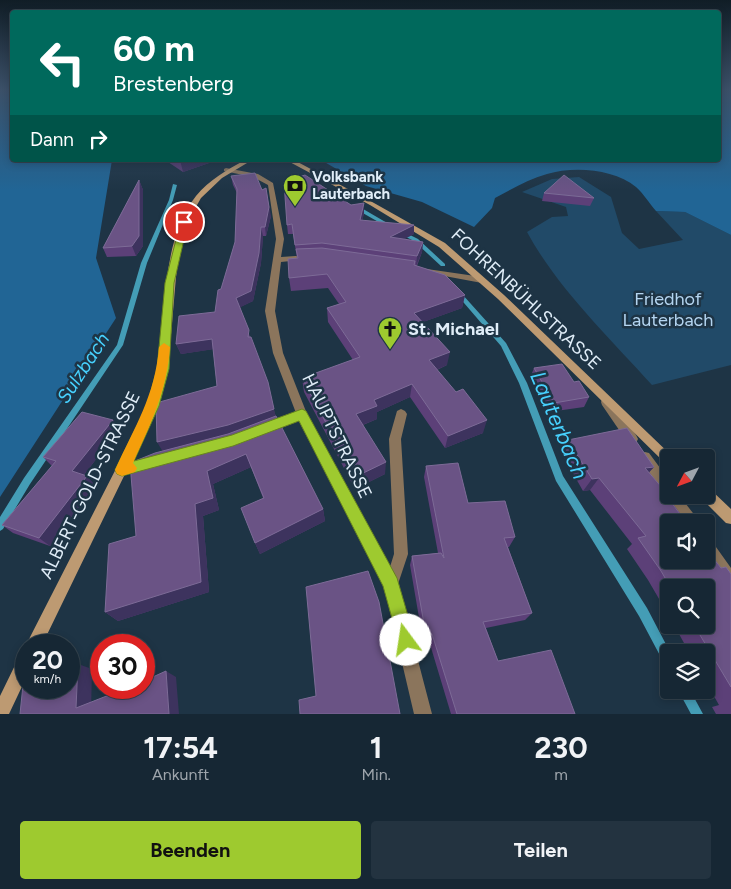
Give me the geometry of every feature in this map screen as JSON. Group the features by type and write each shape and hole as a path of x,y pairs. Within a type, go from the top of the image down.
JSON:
{"street":[{"name":"ALBERT-GOLD-STRASSE","path":"40,634 153,406 163,369 169,283 184,222 204,190 226,170 245,162"},
{"name":"FOHRENBÜHLSTRASSE","path":"294,162 372,204 442,245 482,280 660,451"},
{"name":"HAUPTSTRASSE","path":"226,170 251,174 271,184 280,239 270,311 278,353 302,415 391,584 423,714"},
{"path":"278,260 323,257"},
{"path":"414,268 482,280"},
{"path":"602,396 660,478"},
{"path":"391,584 402,554 396,439 401,414"},
{"path":"259,431 302,415"},
{"path":"122,470 142,465"},
{"path":"715,503 731,518"},
{"path":"715,558 731,580"},
{"path":"0,714 15,683"}],"green space":[{"name":"Friedhof Lauterbach","path":"579,177 611,197 622,233 639,249 683,240 656,211 685,212 731,235 731,365 652,385 569,293 527,232 552,217 568,216 566,207 522,192 552,179"}],"shaded area":[{"path":"0,123 10,123 10,162 112,162 96,258 116,318 0,497"},
{"path":"721,123 731,123 731,235 685,212 656,211 644,195 627,181 617,176 593,171 569,170 547,174 521,184 495,198 492,208 474,227 422,202 366,186 324,162 721,162"}],"building":[{"path":"255,173 262,190 266,188 269,207 265,227 261,227 259,253 251,291 236,298 249,330 248,337 251,337 268,382 274,409 228,425 157,442 156,403 217,386 212,339 176,344 179,316 215,312 218,290 221,289 235,242 237,189 231,176"},
{"path":"305,175 351,205 364,203 360,220 414,225 390,237 423,242 417,256 322,243 295,245 292,224 287,225 284,182"},
{"path":"564,175 594,198 544,193"},
{"path":"139,180 139,236 132,246 103,248"},
{"path":"322,248 415,261 414,265 445,275 465,295 414,313 450,352 429,360 456,392 463,389 487,420 448,436 412,384 374,400 377,406 356,414 386,462 355,477 302,378 360,357 327,308 346,302 327,274 289,278 288,259 298,258 296,249"},
{"path":"562,364 574,382 579,381 589,397 554,403 534,368"},
{"path":"82,412 113,420 72,471 87,476 39,538 2,525 56,461 43,457"},
{"path":"276,416 323,509 255,543 241,508 264,498 246,454 207,471 213,498 195,504 201,582 105,612 109,544 136,536 130,463 155,453 228,434"},
{"path":"627,428 654,467 645,468 660,485 660,504 672,504 680,514 660,514 660,569 715,569 715,560 721,568 726,567 731,574 731,687 715,660 715,644 705,644 699,634 715,634 715,579 666,579 638,538 646,536 599,478 592,479 568,440"},
{"path":"458,463 468,503 505,501 515,537 504,538 532,613 483,622 498,661 551,650 575,714 457,714 432,634 426,635 412,556 441,553 444,558 426,466"},
{"path":"368,571 379,602 400,714 300,714 299,700 316,696 306,587"},
{"path":"166,671 169,714 20,714 22,699 76,699 76,708 99,699 155,699 155,676"}],"waterway":[{"name":"Sulzbach","path":"0,526 27,481 120,345 144,263 171,200 175,185"},
{"name":"Lauterbach","path":"356,207 391,227"},
{"name":"Lauterbach","path":"402,233 416,240 443,265"},
{"name":"Lauterbach","path":"460,295 504,345 523,383 559,478 643,612 660,644"},
{"name":"Lauterbach","path":"689,699 697,714"}],"slow traffic":[{"path":"130,468 122,470 153,406 163,369 164,347"}],"place":[{"name":"Volksbank Lauterbach","path":"295,207"},
{"name":"St. Michael","path":"390,350"}],"route":[{"path":"184,222 169,283 163,369 153,406 122,470 233,440 302,415 391,584 406,640"}]}
